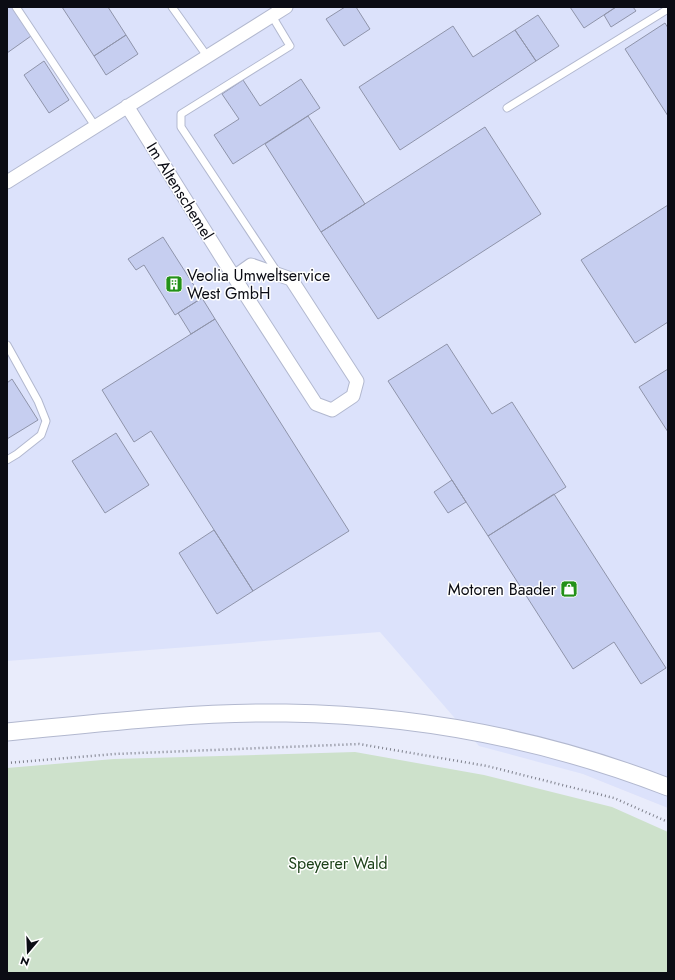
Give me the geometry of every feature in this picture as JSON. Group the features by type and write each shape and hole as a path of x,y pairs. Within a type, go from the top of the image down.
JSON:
{"street":[{"path":"7,182 277,11"},
{"name":"Im Altenschemel","path":"127,106 234,277 316,404 332,410 353,396 357,381 291,279 251,265 234,277"},
{"path":"7,732 127,720 242,714 316,714 376,718 450,728 509,739 558,751 668,788"}],"lane":[{"path":"16,7 95,126"},
{"path":"172,7 207,56"},
{"path":"507,108 668,9"},
{"path":"277,11 290,46 181,114 181,127 278,275"},
{"path":"7,345 38,401 46,421 41,435 7,460"}],"path":[{"path":"7,763 115,754 359,744 487,766 592,792 614,798 668,822"}],"shaded area":[{"path":"7,7 668,7 668,808 583,774 479,746 380,632 7,661"}],"green space":[{"name":"Speyerer Wald","path":"355,752 484,775 612,807 668,832 668,973 7,973 7,768 114,759"}],"building":[{"path":"7,7 12,7 31,36 7,53"},
{"path":"62,7 108,7 126,35 94,56"},
{"path":"345,7 356,7 370,29 344,46 326,19"},
{"path":"570,7 616,7 584,28"},
{"path":"616,7 633,7 636,11 611,27 604,15"},
{"path":"538,15 559,46 536,61 515,30"},
{"path":"665,23 668,28 668,116 625,49"},
{"path":"453,26 473,57 515,30 536,61 400,150 359,87"},
{"path":"126,35 138,54 106,75 94,56"},
{"path":"44,61 69,100 49,113 24,75"},
{"path":"301,79 320,108 233,164 214,135 239,119 222,94 243,80 260,106"},
{"path":"308,116 365,204 321,232 265,144"},
{"path":"485,127 541,214 378,319 321,232"},
{"path":"668,205 668,322 635,343 581,260"},
{"name":"Veolia Umweltservice West GmbH","path":"163,237 202,298 175,315 144,265 136,270 128,259"},
{"path":"202,298 215,319 191,334 178,313"},
{"path":"215,319 349,531 253,591 151,431 134,442 102,390"},
{"path":"447,344 492,414 512,402 566,487 488,536 388,381"},
{"path":"668,369 668,432 639,387"},
{"path":"12,379 38,420 7,439 7,383"},
{"path":"116,433 149,485 105,513 72,461"},
{"path":"452,480 466,502 448,513 434,492"},
{"name":"Motoren Baader","path":"554,494 666,668 641,684 614,642 573,669 488,536"},
{"path":"214,530 253,591 217,614 179,553"}],"place":[{"name":"Veolia Umweltservice West GmbH","path":"174,284"},
{"name":"Motoren Baader","path":"569,589"}]}
